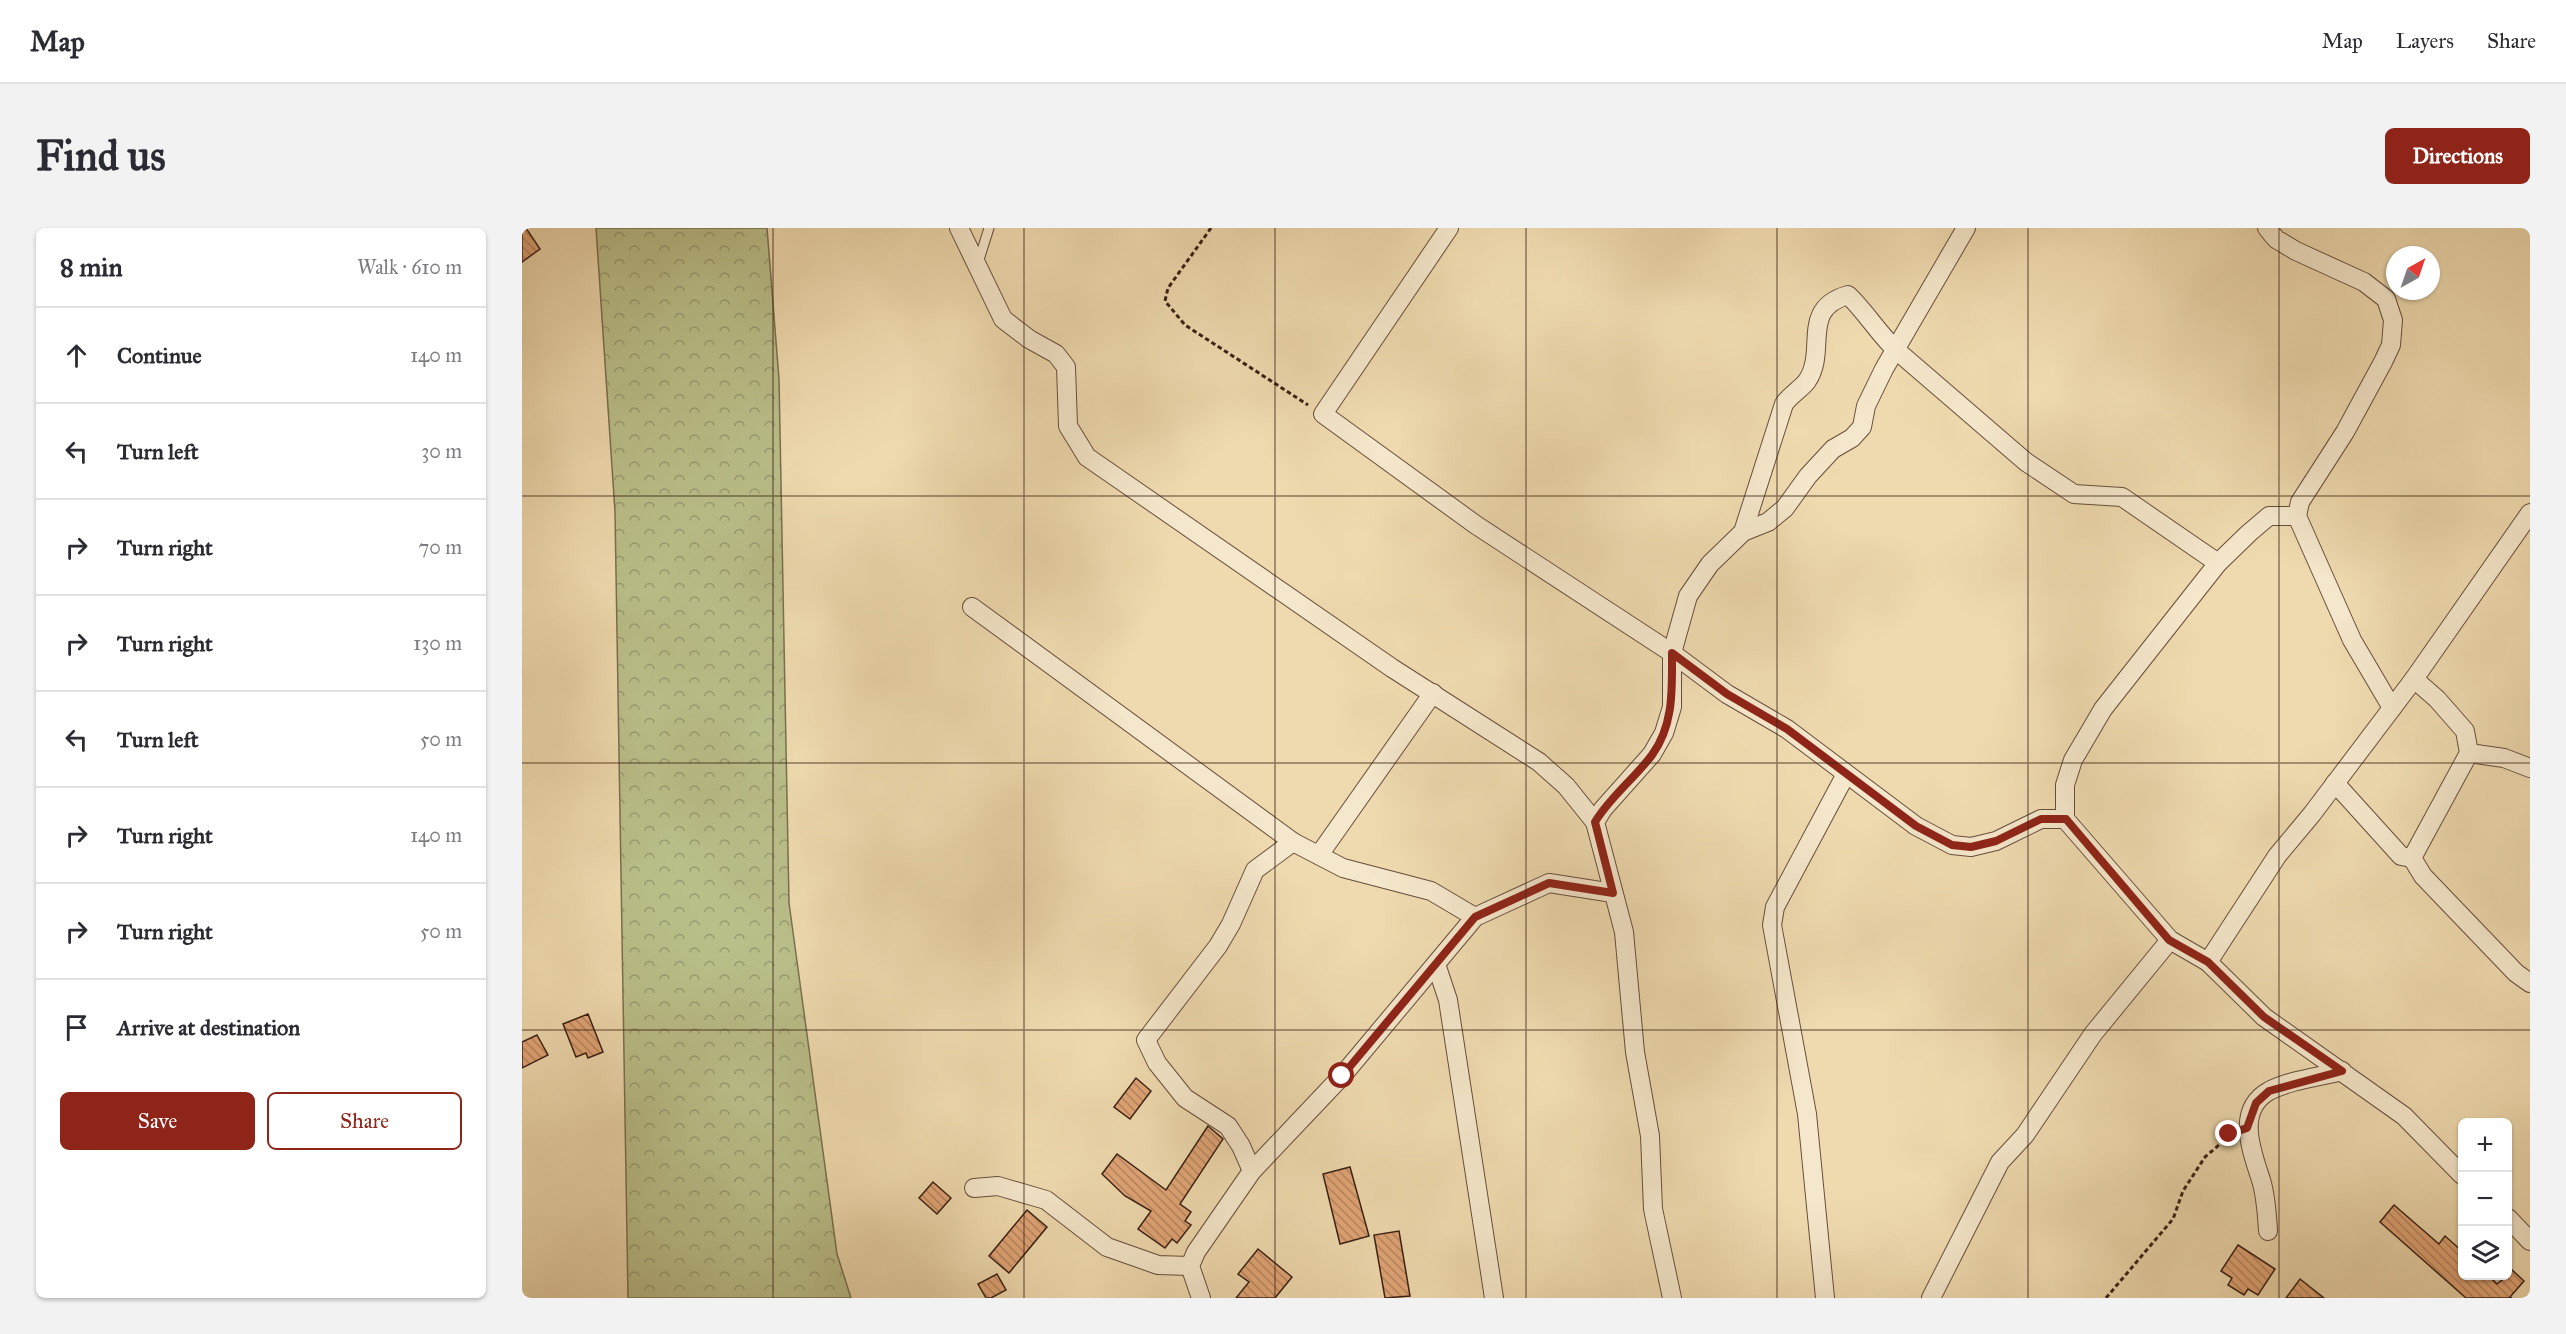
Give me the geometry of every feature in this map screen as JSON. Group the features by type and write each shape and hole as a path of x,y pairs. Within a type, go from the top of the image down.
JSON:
{"street":[{"path":"959,228 1003,319 1029,339 1056,354 1066,367 1068,426 1087,457 1383,661 1539,762 1566,786 1595,822 1624,932 1635,1052 1650,1136 1653,1209 1672,1298"},
{"path":"1449,228 1323,414 1476,525 1672,653 1727,694 1787,729 1916,826 1952,845 1971,847 1996,841 2041,819 2066,819"},
{"path":"1595,822 1603,809 1652,754 1664,732 1672,707 1672,653 1688,596 1710,564 1743,532 1768,522 1785,508 1808,476 1833,449 1852,438 1862,427 1866,406 1884,369 1908,324 1935,284 1966,228"},
{"path":"2267,228 2276,239 2296,251 2364,282 2386,299 2393,320 2391,345 2383,362 2345,432 2300,502 2297,516 2352,640 2392,708"},
{"path":"1743,532 1784,404 1791,394 1807,381 1814,360 1817,320 1833,299 1848,295 1861,307 1880,334 1896,350 2026,462 2074,494 2122,497 2218,563"},
{"path":"2208,962 2277,856 2414,679 2530,513"},
{"path":"2297,516 2269,516 2218,563 2103,709 2073,760 2064,785 2066,819 2169,940 2208,962 2264,1017 2404,1116 2460,1172"},
{"path":"972,607 1293,842 1343,868 1431,891 1475,917"},
{"path":"2412,858 2469,753 2465,730 2437,699 2414,679"},
{"path":"1319,855 1433,693"},
{"path":"2469,753 2504,758 2530,768"},
{"path":"1825,1298 1807,1114 1772,926 1775,907 1846,774"},
{"path":"2335,783 2400,856 2412,858 2423,876 2516,973 2530,983"},
{"path":"1252,1172 1241,1146 1228,1126 1185,1098 1156,1063 1146,1040 1218,946 1231,924 1255,870 1293,842"},
{"path":"1201,1298 1190,1266 1196,1252 1252,1172 1342,1076 1475,917 1549,883 1613,893"},
{"path":"1931,1298 2000,1162 2025,1135 2093,1034 2169,940"},
{"path":"1436,964 1448,1000 1494,1298"},
{"path":"2268,1231 2261,1180 2252,1155 2247,1128 2256,1103 2269,1091 2342,1071"},
{"path":"974,1188 998,1186 1046,1200 1107,1247 1158,1265 1190,1266"},
{"path":"2512,1222 2530,1241"}],"lane":[{"path":"977,265 989,228"}],"path":[{"path":"1211,228 1168,288 1165,301 1185,325 1323,414"},
{"path":"2106,1298 2173,1219 2183,1191 2205,1157 2229,1134 2247,1128"}],"green space":[{"path":"596,228 767,228 779,379 789,903 837,1254 851,1298 628,1298 615,512"}],"building":[{"path":"522,228 526,228 540,249 522,262"},
{"path":"588,1014 603,1052 588,1058 586,1053 576,1057 563,1024"},
{"path":"537,1035 548,1055 522,1068 522,1042"},
{"path":"1136,1078 1151,1091 1130,1119 1114,1107"},
{"path":"1208,1126 1223,1139 1180,1204 1191,1212 1185,1221 1191,1225 1177,1243 1172,1239 1165,1248 1138,1229 1151,1211 1125,1196 1102,1174 1117,1154 1166,1190"},
{"path":"1350,1167 1369,1236 1340,1244 1323,1174"},
{"path":"933,1182 951,1198 937,1214 919,1198"},
{"path":"2394,1205 2439,1244 2445,1236 2458,1248 2458,1280 2493,1280 2497,1284 2502,1280 2512,1280 2512,1270 2524,1281 2510,1297 2512,1298 2466,1298 2380,1222"},
{"path":"1027,1210 1047,1227 1009,1273 989,1256"},
{"path":"1399,1231 1410,1296 1385,1298 1374,1235"},
{"path":"2238,1245 2275,1269 2258,1295 2248,1289 2244,1295 2228,1285 2232,1278 2221,1271"},
{"path":"1258,1249 1292,1277 1275,1298 1236,1298 1249,1282 1238,1274"},
{"path":"997,1274 1006,1290 991,1298 986,1298 978,1284"},
{"path":"2300,1279 2324,1298 2286,1298"}],"route":[{"path":"1342,1076 1475,917 1549,883 1613,893 1595,822 1603,809 1652,754 1664,732 1672,707 1672,653 1727,694 1787,729 1916,826 1952,845 1971,847 1996,841 2041,819 2066,819 2169,940 2208,962 2264,1017 2342,1071 2269,1091 2256,1103 2247,1128 2229,1134"}]}
